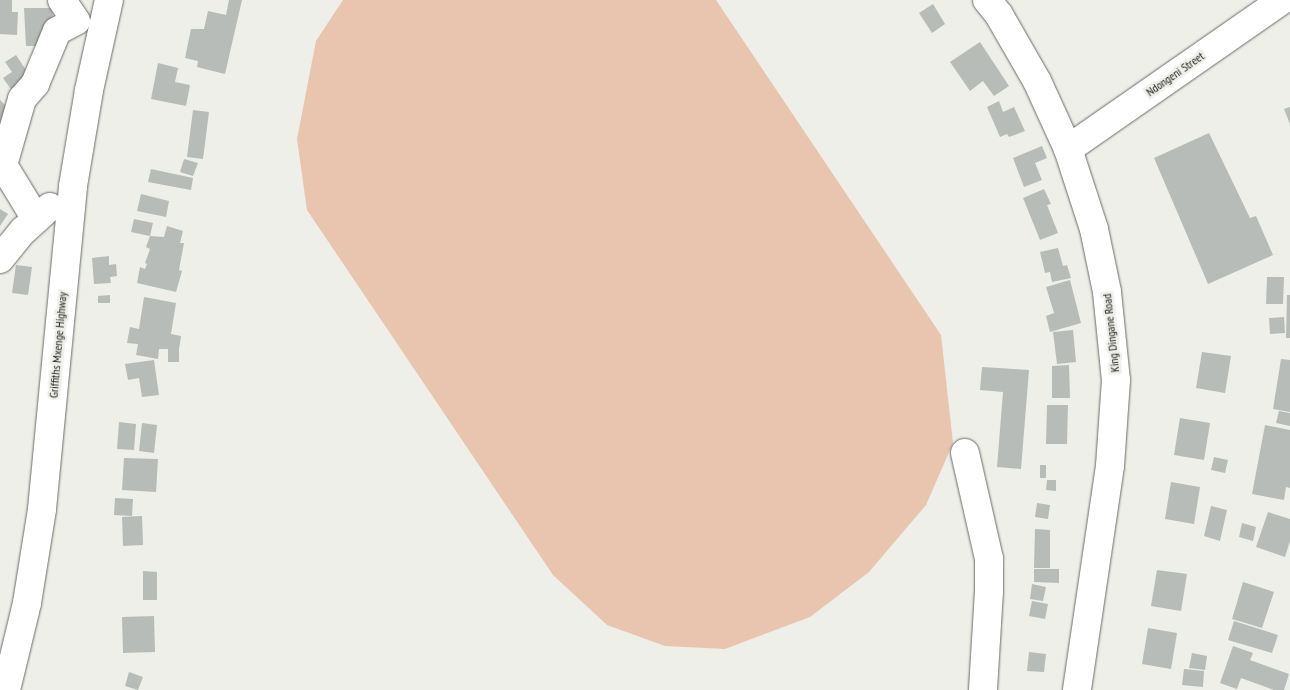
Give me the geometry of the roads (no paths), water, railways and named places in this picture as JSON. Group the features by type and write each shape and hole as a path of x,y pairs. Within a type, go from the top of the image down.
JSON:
{"street":[{"path":"36,219 3,165 22,99 35,84 57,31 76,21 62,0"},
{"name":"Griffiths Mxenge Highway","path":"6,690 27,604 42,509 73,186 89,90 109,0"},
{"name":"King Dingane Road","path":"987,0 999,16 1037,81 1068,149 1096,238 1107,292 1116,380 1110,466 1077,690"},
{"name":"Ndongeni Street","path":"1068,149 1282,0"},
{"path":"0,259 6,249 36,219 73,186"},
{"path":"965,453 989,558 983,690"}]}
